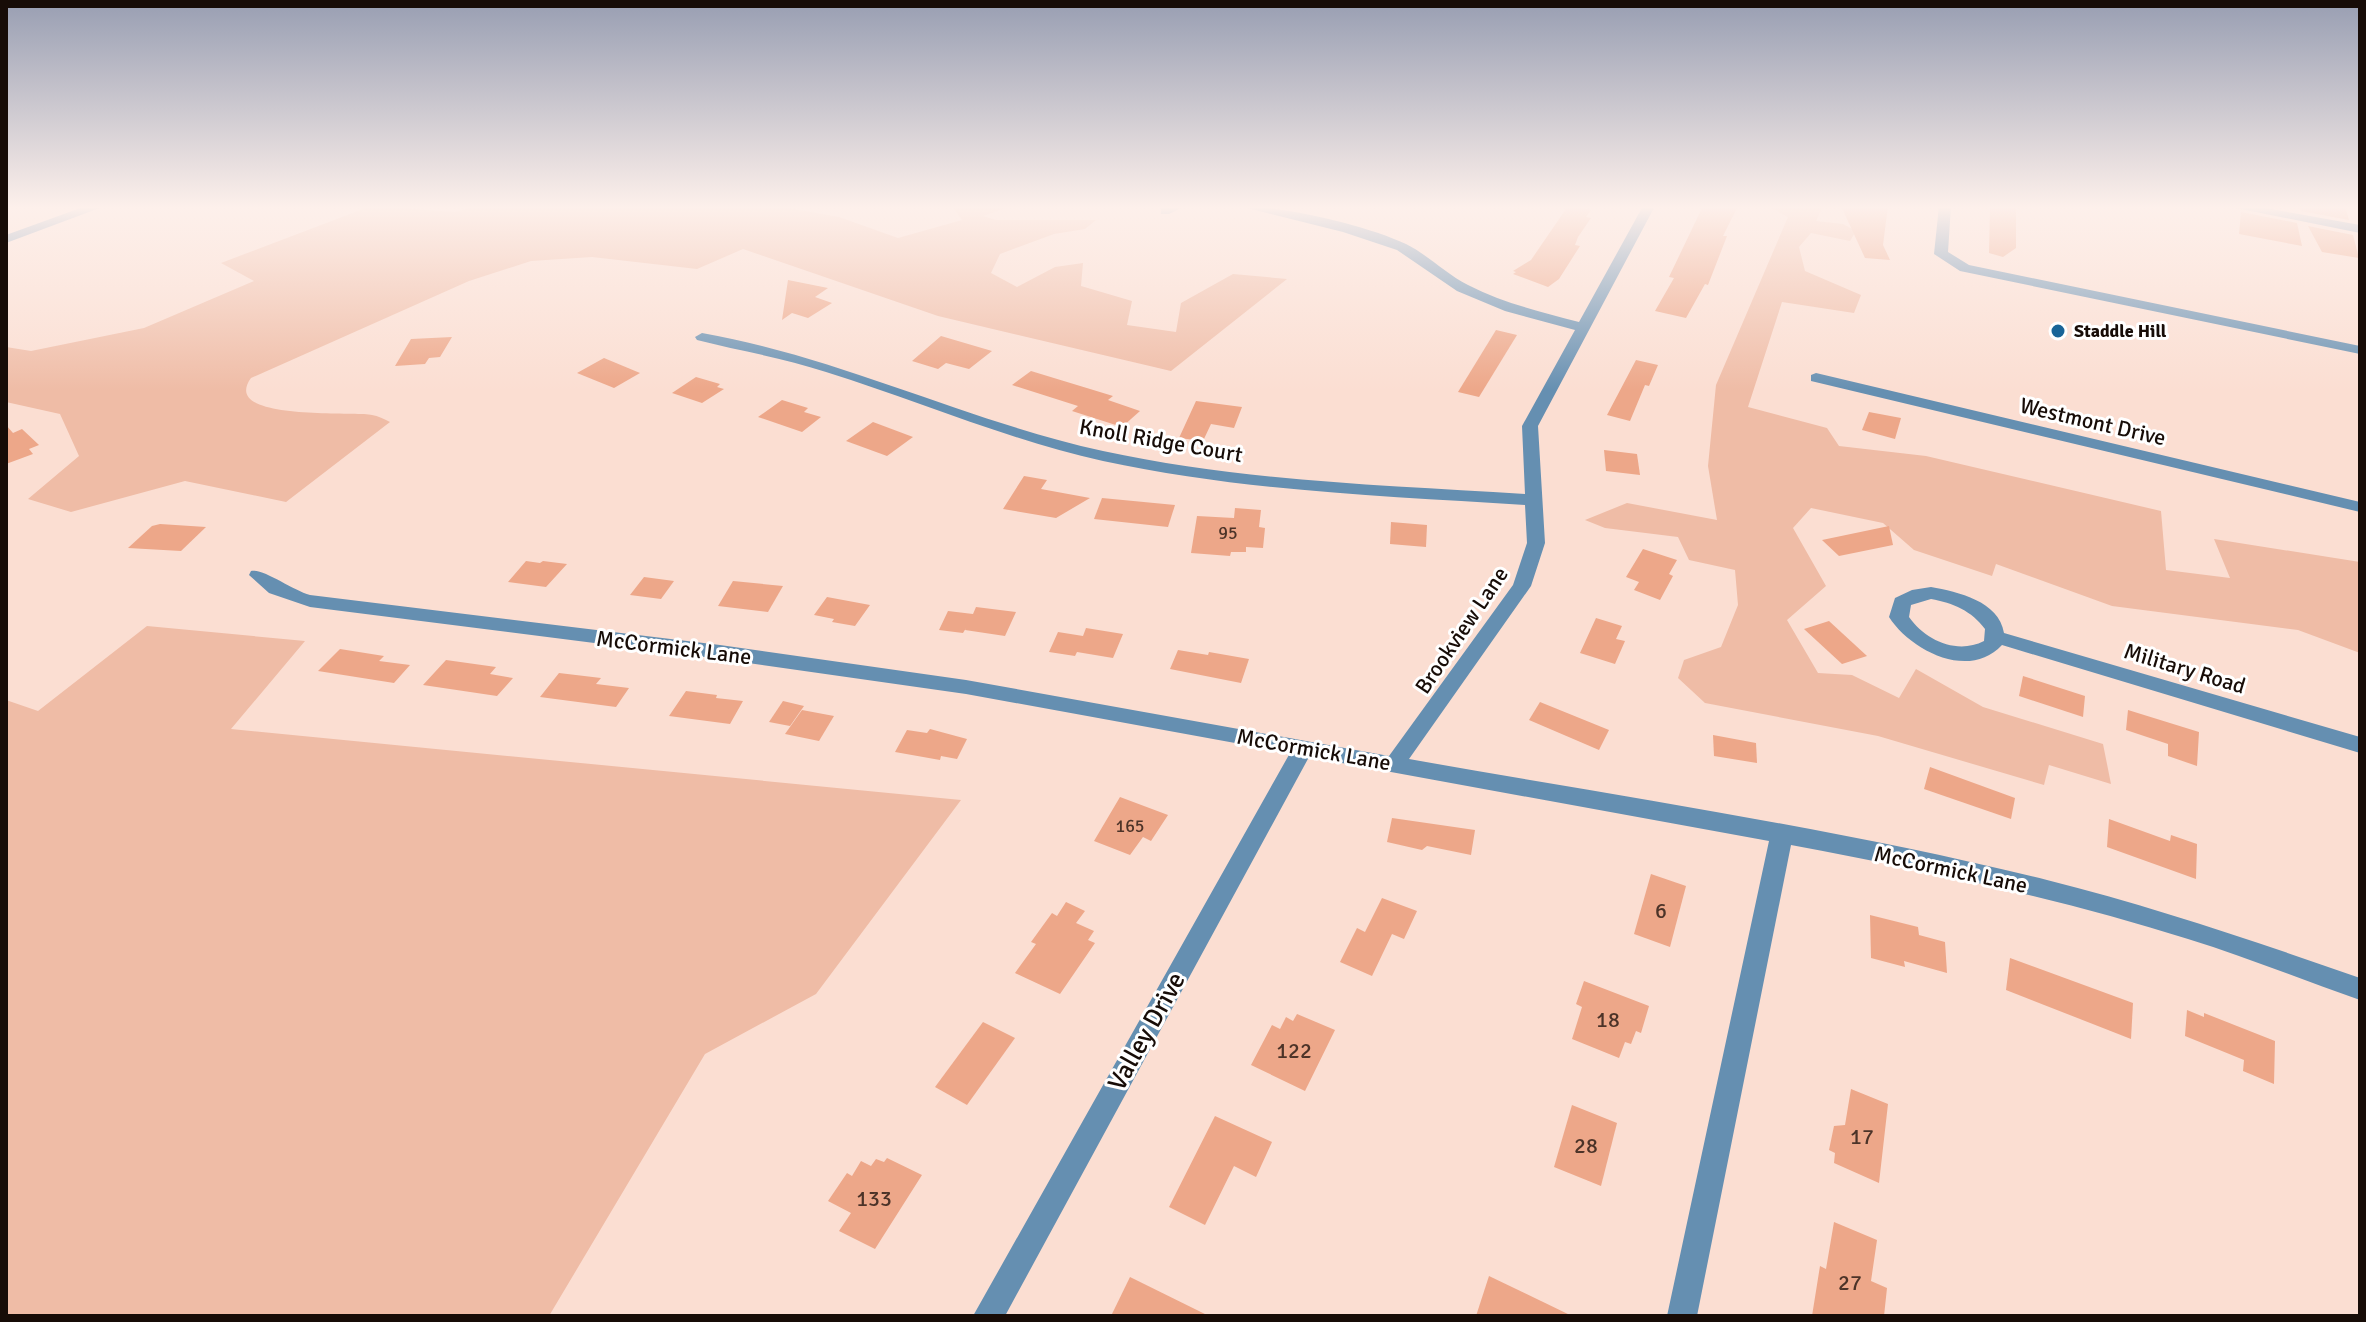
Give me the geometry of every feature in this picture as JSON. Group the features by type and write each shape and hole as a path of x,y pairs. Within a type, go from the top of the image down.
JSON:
{"street":[{"path":"1432,268 1462,288 1510,308 1583,328"},
{"name":"Brookview Lane","path":"1395,763 1522,586 1536,543 1530,426 1616,268"},
{"path":"1964,268 2360,350"},
{"name":"Knoll Ridge Court","path":"702,337 801,359 1045,441 1126,460 1296,484 1532,500"},
{"name":"Westmont Drive","path":"1816,378 2360,507"},
{"name":"McCormick Lane","path":"258,575 269,586 287,596 310,601 720,652 966,687 1921,860 2048,890 2189,929 2360,989"},
{"path":"1919,594 1958,599 1991,620 1996,637 1986,649 1963,653 1949,651 1911,633 1903,625 1898,609 1902,602 1919,594"},
{"name":"Military Road","path":"1996,637 2360,745"},
{"name":"Valley Drive","path":"988,1316 1304,747"},
{"path":"1682,1316 1782,835"}],"shaded area":[{"path":"230,268 510,268 469,281 251,378 246,392 254,402 270,408 293,412 372,415 390,422 286,502 185,481 71,512 28,499 79,456 60,414 6,402 6,347 31,351 144,328 254,281"},
{"path":"797,268 994,268 991,273 1017,287 1054,268 1083,268 1081,286 1132,301 1127,325 1176,332 1181,303 1233,274 1287,279 1171,371 938,316"},
{"path":"1766,268 1804,268 1805,271 1861,295 1854,313 1782,302 1748,407 1827,428 1839,446 1926,456 2161,511 2166,570 2230,578 2214,539 2360,562 2360,653 2298,630 2112,606 1996,564 1992,576 1914,550 1883,523 1811,508 1793,528 1826,586 1787,620 1818,673 1852,675 1899,698 1916,669 1983,707 2103,744 2111,784 2049,765 2044,785 1878,736 1705,703 1678,678 1684,660 1721,647 1738,605 1735,570 1689,560 1678,537 1605,528 1585,520 1627,503 1717,520 1708,466 1716,385"},
{"path":"147,626 305,641 231,729 961,800 816,994 705,1054 549,1316 6,1316 6,700 38,711"}],"building":[{"path":"1518,268 1566,268 1559,279 1548,287 1513,274 1516,272 1513,271"},
{"path":"1673,268 1715,268 1708,285 1705,284 1686,318 1655,311 1674,278 1669,277"},
{"path":"788,280 828,288 815,297 832,303 808,318 792,313 782,320"},
{"path":"1496,330 1517,335 1479,397 1458,392"},
{"path":"941,336 992,351 969,369 946,363 938,369 912,361"},
{"path":"452,337 440,357 429,358 425,364 395,366 411,339"},
{"path":"604,358 640,373 614,388 577,373"},
{"path":"1636,360 1658,365 1649,386 1645,385 1630,421 1607,415"},
{"path":"1031,371 1113,396 1108,400 1140,411 1122,427 1072,411 1078,406 1012,385"},
{"path":"696,377 720,384 717,387 724,389 702,403 672,393"},
{"path":"782,400 808,408 804,412 821,417 802,432 758,417"},
{"path":"1196,401 1242,407 1234,428 1211,424 1203,441 1179,438"},
{"path":"1869,412 1901,418 1895,439 1862,430"},
{"path":"873,422 913,437 887,456 846,441"},
{"path":"6,425 13,433 22,429 39,445 29,449 33,454 6,464"},
{"path":"1604,450 1637,454 1640,475 1606,471"},
{"path":"1024,476 1047,480 1041,489 1090,498 1056,518 1003,509"},
{"path":"1102,498 1175,505 1168,527 1094,519"},
{"path":"1235,508 1261,510 1259,527 1265,528 1263,548 1246,547 1246,552 1231,552 1230,556 1191,553 1197,516 1234,518"},
{"path":"1391,522 1427,525 1426,547 1390,544"},
{"path":"152,526 206,527 181,551 128,548"},
{"path":"1889,526 1893,545 1839,556 1822,540"},
{"path":"1643,549 1677,560 1669,574 1673,576 1660,600 1634,590 1639,582 1626,577"},
{"path":"526,561 567,564 546,587 508,582"},
{"path":"644,577 674,581 661,599 630,595"},
{"path":"733,581 783,586 768,612 718,606"},
{"path":"827,597 870,605 855,626 832,622 834,619 814,615"},
{"path":"976,607 1016,612 1005,636 966,628 963,633 939,630 948,611 973,614"},
{"path":"1596,618 1622,626 1616,639 1625,641 1615,664 1580,653"},
{"path":"1829,621 1867,656 1842,664 1804,629"},
{"path":"1086,628 1123,634 1113,658 1077,652 1075,656 1049,652 1058,632 1083,636"},
{"path":"340,649 384,656 379,661 410,665 394,683 318,671"},
{"path":"1178,650 1249,659 1241,683 1170,669"},
{"path":"446,660 496,667 490,674 513,678 497,696 423,685"},
{"path":"559,673 601,678 596,684 629,688 616,707 540,697"},
{"path":"2023,676 2085,696 2083,717 2019,696"},
{"path":"686,691 743,701 730,724 669,716"},
{"path":"783,701 804,706 790,726 769,722"},
{"path":"1540,702 1609,730 1599,750 1529,720"},
{"path":"802,710 834,716 819,741 785,734"},
{"path":"2128,710 2199,732 2197,766 2168,756 2168,744 2126,730"},
{"path":"930,729 967,739 957,759 941,756 940,760 895,752 907,730 927,733"},
{"path":"1713,735 1756,743 1757,763 1714,756"},
{"path":"1930,767 2015,798 2011,819 1924,789"},
{"path":"1120,797 1168,815 1151,841 1143,837 1130,855 1094,841"},
{"path":"1392,818 1475,830 1471,855 1427,846 1422,850 1387,842"},
{"path":"2109,819 2170,841 2171,835 2197,844 2196,879 2107,847"},
{"path":"1651,874 1686,886 1670,947 1634,934"},
{"path":"1382,898 1417,911 1404,939 1392,934 1372,976 1340,962 1357,928 1365,932"},
{"path":"1066,902 1085,911 1076,923 1094,931 1088,940 1095,943 1060,994 1015,973 1036,944 1031,942 1052,913 1057,916"},
{"path":"1870,915 1918,927 1919,935 1945,942 1947,973 1904,961 1905,967 1871,958"},
{"path":"2010,958 2133,1003 2131,1039 2006,990"},
{"path":"1584,981 1649,1006 1641,1033 1636,1031 1631,1044 1625,1042 1619,1058 1572,1039 1582,1007 1576,1004"},
{"path":"2187,1010 2204,1017 2204,1013 2275,1041 2274,1084 2243,1071 2244,1060 2185,1036"},
{"path":"1297,1014 1335,1030 1305,1091 1251,1065 1272,1025 1280,1029 1286,1017 1293,1021"},
{"path":"983,1022 1015,1038 967,1105 935,1087"},
{"path":"1851,1089 1888,1104 1879,1183 1834,1163 1835,1153 1829,1150 1834,1126 1845,1125"},
{"path":"1572,1105 1617,1123 1601,1186 1554,1167"},
{"path":"1215,1116 1272,1142 1256,1177 1234,1166 1205,1225 1169,1207"},
{"path":"887,1158 922,1175 875,1249 839,1231 851,1213 828,1201 847,1173 852,1176 861,1161 871,1166 876,1159 884,1162"},
{"path":"1834,1222 1877,1240 1871,1281 1887,1288 1884,1316 1812,1316 1820,1266 1826,1269"},
{"path":"1489,1276 1572,1316 1476,1316"},
{"path":"1130,1277 1209,1316 1111,1316"}],"place":[{"name":"Staddle Hill","path":"2058,331"}]}
